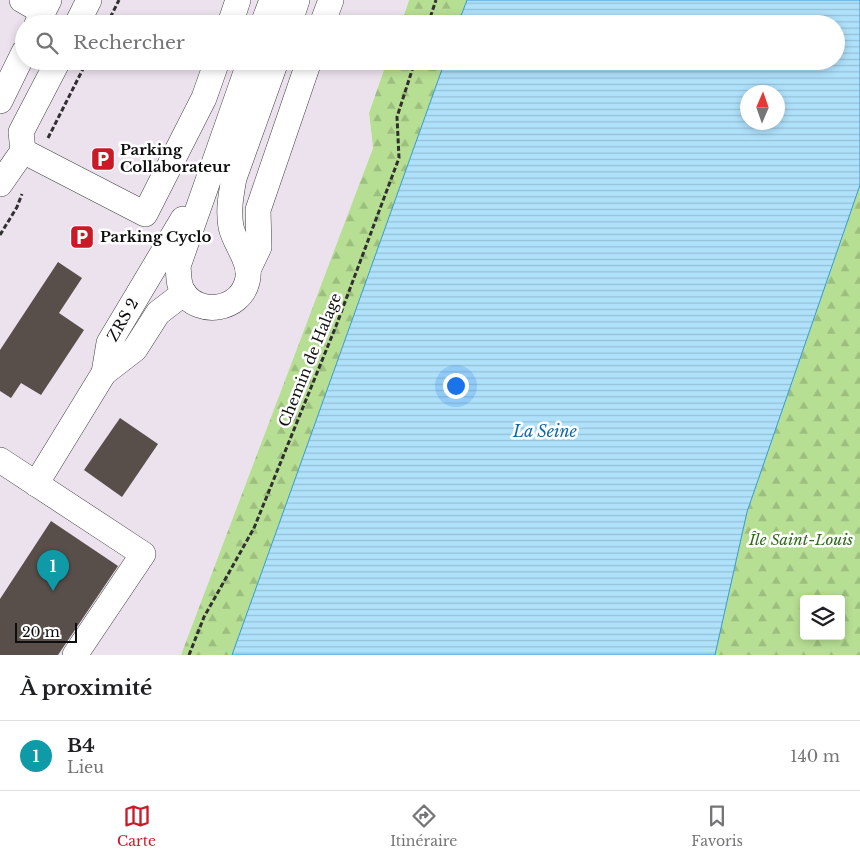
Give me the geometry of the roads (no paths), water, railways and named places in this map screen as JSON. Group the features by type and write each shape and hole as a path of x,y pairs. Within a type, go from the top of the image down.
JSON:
{"lane":[{"path":"22,0 43,12"},
{"path":"82,15 89,0"},
{"path":"233,15 238,0"},
{"path":"266,15 272,0"},
{"path":"292,15 298,0"},
{"path":"325,15 331,0"},
{"path":"0,101 15,70"},
{"path":"0,184 23,151 21,132 53,70"},
{"path":"23,151 145,214 204,98 214,70"},
{"name":"ZRS 2","path":"104,373 135,349 158,313 184,292 179,280 178,266 247,70"},
{"path":"184,292 201,305 212,308 224,307 242,293 248,282 246,260 234,238 229,213 234,178 273,70"},
{"path":"248,270 259,247 258,210 306,70"},
{"name":"ZRS 2","path":"104,373 109,343 211,172"},
{"path":"36,484 104,373"},
{"path":"0,460 143,554 75,655"}],"water":[{"name":"La Seine","path":"467,0 860,0 860,185 747,512 715,655 232,655 442,70 845,70 845,15 461,15"}],"place":[{"name":"Parking Collaborateur","path":"103,159"},
{"name":"Parking Cyclo","path":"82,237"},
{"name":"B4","path":"53,591"}],"park label":[{"name":"Île Saint-Louis","path":"801,540"}]}
